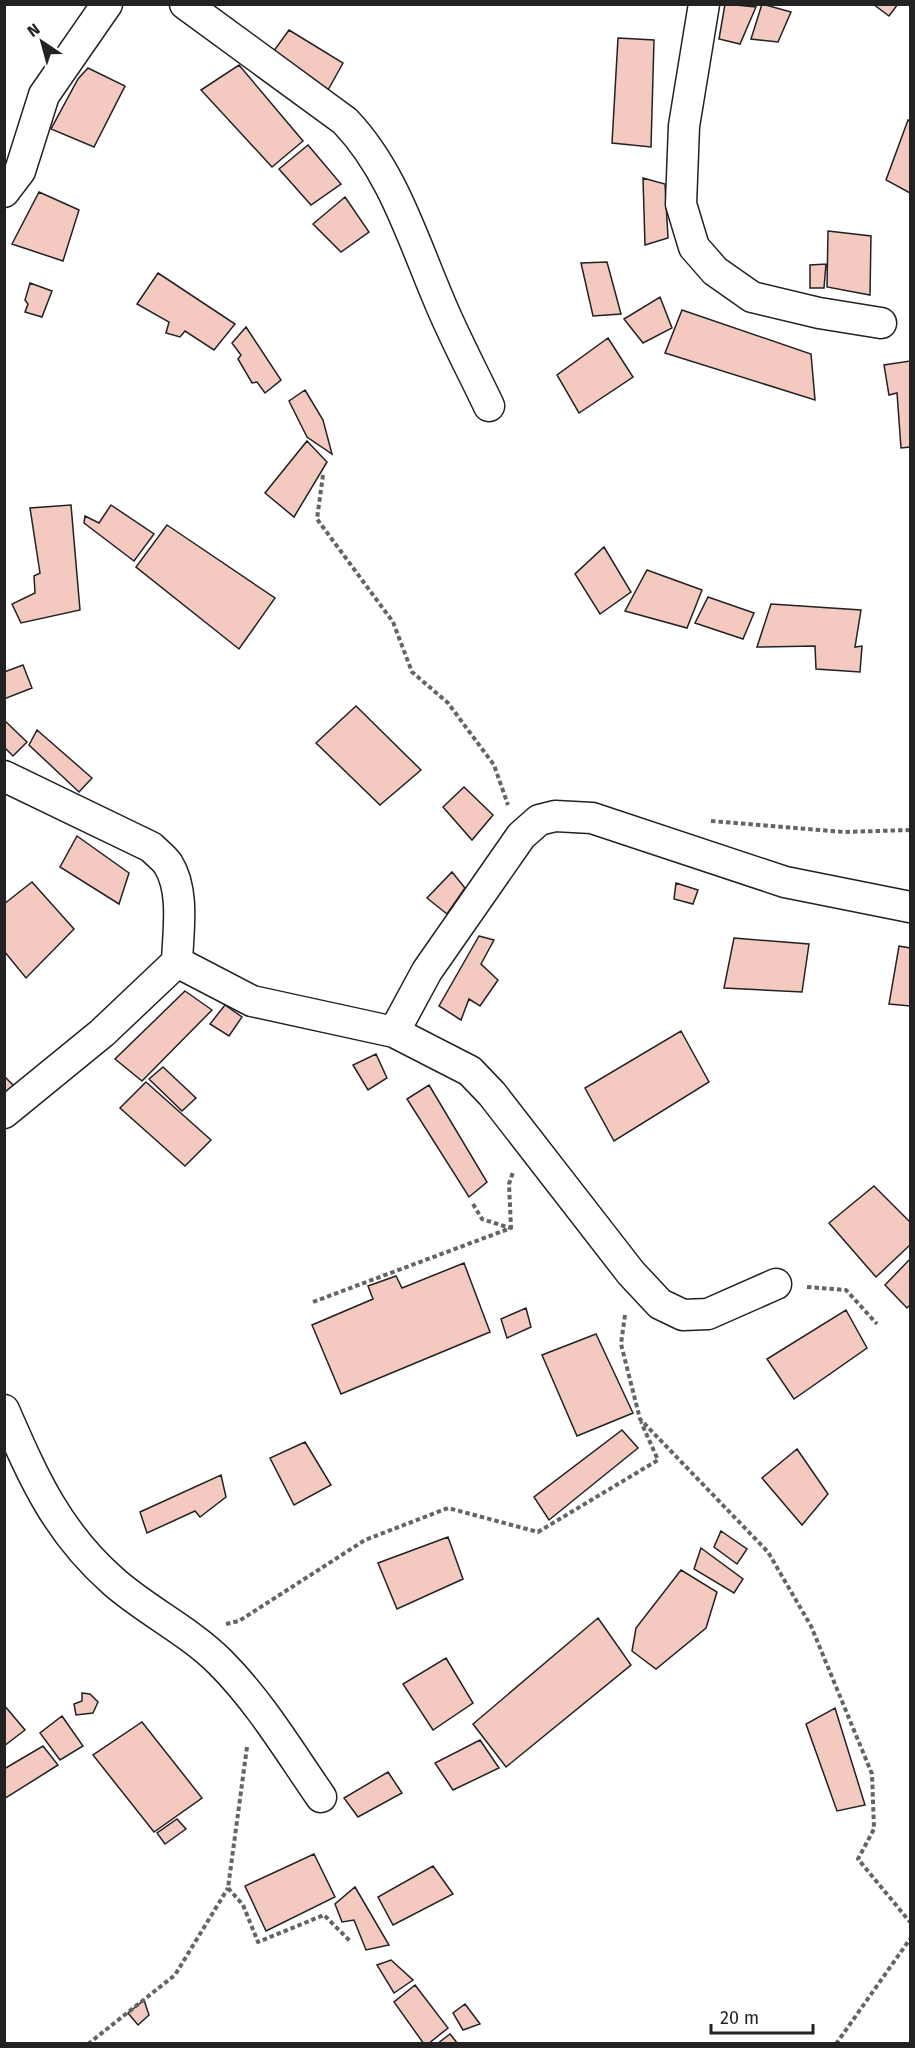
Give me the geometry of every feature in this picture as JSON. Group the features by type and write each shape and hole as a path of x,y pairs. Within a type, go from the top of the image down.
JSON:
{"street":[{"path":"4,192 20,171 44,95 107,4"},
{"path":"185,4 345,122 363,140 384,171 442,308 489,406"},
{"path":"704,4 684,137 681,204 694,247 715,271 752,297 819,313 881,323"},
{"path":"4,776 151,847 167,863 175,882 178,903 177,962 102,1033 4,1113"},
{"path":"394,1032 427,971 521,836 539,820 555,816 592,818 785,882 910,907"},
{"path":"177,962 252,1000 394,1032 470,1071 492,1094 631,1273 660,1304 683,1316 708,1314 776,1284"},
{"path":"4,1410 38,1487 74,1543 115,1583 218,1660 249,1693 321,1797"}],"path":[{"path":"323,475 317,519 393,622 412,672 448,703 495,765 521,836"},
{"path":"707,820 844,832 910,830"},
{"path":"511,1228 508,1184 515,1167"},
{"path":"473,1204 482,1220 511,1228"},
{"path":"313,1302 511,1228"},
{"path":"181,1633 239,1621 365,1540 448,1508 537,1532 658,1460 640,1419 621,1344 631,1273"},
{"path":"776,1284 846,1290 877,1324"},
{"path":"640,1419 768,1552 811,1626 872,1774 874,1829 858,1859 910,1922"},
{"path":"88,2043 175,1975 228,1888 232,1840 247,1758 249,1693"},
{"path":"228,1888 243,1905 258,1942 324,1915 350,1941"},
{"path":"836,2043 910,1939"}],"building":[{"path":"725,4 756,7 740,44 719,39"},
{"path":"762,4 791,12 778,42 751,39"},
{"path":"873,4 898,4 889,16"},
{"path":"289,30 343,63 328,90 273,52"},
{"path":"618,38 654,40 651,147 612,143"},
{"path":"239,65 303,141 272,167 201,90"},
{"path":"88,68 125,86 94,147 51,129 78,79"},
{"path":"908,120 910,121 910,193 886,180"},
{"path":"308,145 341,184 311,205 279,169"},
{"path":"643,178 665,184 668,238 645,245"},
{"path":"39,192 79,210 63,261 12,244"},
{"path":"345,197 369,232 341,252 313,224"},
{"path":"828,231 871,236 870,295 827,287"},
{"path":"607,262 621,314 593,316 581,263"},
{"path":"826,264 824,288 810,288 810,265"},
{"path":"158,273 235,324 214,350 185,331 180,337 166,333 169,322 137,304"},
{"path":"30,283 52,291 42,317 25,312 28,304 25,300"},
{"path":"660,297 672,328 643,343 624,319"},
{"path":"682,310 811,354 815,400 665,353"},
{"path":"246,327 281,380 265,393 257,382 252,383 238,359 241,355 232,343"},
{"path":"608,338 633,377 579,413 557,375"},
{"path":"910,361 910,447 901,448 897,393 889,395 884,365"},
{"path":"305,390 323,420 332,454 307,437 289,401"},
{"path":"307,441 327,462 294,517 265,493"},
{"path":"71,505 80,610 21,623 12,604 35,593 34,576 40,573 30,508"},
{"path":"111,505 154,534 134,561 84,523 85,516 99,523"},
{"path":"167,525 275,598 239,649 136,567"},
{"path":"604,547 631,592 600,614 575,574"},
{"path":"647,570 702,590 687,628 625,611"},
{"path":"708,597 754,613 743,639 695,623"},
{"path":"771,604 861,610 855,647 862,646 860,672 816,669 815,646 757,647"},
{"path":"23,665 32,688 4,699 4,672"},
{"path":"356,706 421,770 380,805 316,743"},
{"path":"4,720 27,742 13,756 4,747"},
{"path":"37,730 92,778 79,792 29,745"},
{"path":"464,787 493,815 472,840 443,807"},
{"path":"77,836 129,873 119,904 60,867"},
{"path":"452,872 465,888 447,914 427,898"},
{"path":"32,882 74,929 26,978 4,951 4,904"},
{"path":"676,883 698,890 693,904 674,899"},
{"path":"479,936 494,940 481,964 498,980 480,1006 469,999 461,1020 439,1006"},
{"path":"734,938 809,944 802,992 724,988"},
{"path":"899,946 910,948 910,1006 889,1004"},
{"path":"185,991 212,1010 142,1081 115,1059"},
{"path":"225,1005 242,1017 229,1036 210,1024"},
{"path":"681,1031 709,1082 614,1141 585,1088"},
{"path":"376,1054 387,1078 368,1090 353,1065"},
{"path":"163,1067 196,1098 182,1111 149,1079"},
{"path":"4,1076 21,1093 4,1107"},
{"path":"146,1082 211,1140 185,1166 120,1108"},
{"path":"429,1085 487,1182 469,1197 407,1099"},
{"path":"874,1186 910,1222 910,1245 876,1277 829,1223"},
{"path":"910,1259 910,1305 907,1308 885,1285"},
{"path":"464,1263 490,1332 341,1394 312,1325 373,1299 368,1286 396,1276 402,1288"},
{"path":"526,1308 531,1327 507,1338 501,1319"},
{"path":"846,1310 867,1348 794,1399 767,1359"},
{"path":"596,1334 633,1413 577,1436 542,1355"},
{"path":"622,1430 638,1448 549,1520 534,1497"},
{"path":"305,1442 331,1485 294,1505 270,1458"},
{"path":"797,1449 828,1494 802,1525 762,1478"},
{"path":"221,1475 226,1497 200,1517 195,1511 147,1533 140,1512"},
{"path":"721,1531 747,1549 737,1564 714,1547"},
{"path":"448,1537 463,1579 397,1609 378,1563"},
{"path":"701,1548 743,1579 734,1593 694,1569"},
{"path":"681,1570 717,1592 706,1628 656,1669 632,1651 636,1628"},
{"path":"598,1618 631,1665 506,1767 473,1724"},
{"path":"446,1658 473,1703 433,1730 403,1684"},
{"path":"82,1693 90,1694 98,1702 93,1713 76,1715 74,1704 82,1701"},
{"path":"4,1705 25,1730 4,1746"},
{"path":"835,1708 865,1805 837,1811 806,1724"},
{"path":"62,1716 83,1746 60,1760 40,1733"},
{"path":"142,1722 202,1798 154,1832 93,1755"},
{"path":"480,1740 499,1768 453,1790 435,1763"},
{"path":"43,1746 58,1765 4,1799 4,1769"},
{"path":"388,1772 402,1793 358,1817 344,1798"},
{"path":"177,1819 186,1829 165,1844 157,1833"},
{"path":"314,1854 335,1897 266,1931 245,1886"},
{"path":"433,1866 453,1894 393,1925 378,1897"},
{"path":"355,1887 389,1945 366,1950 354,1920 342,1922 335,1904"},
{"path":"391,1960 413,1980 394,1993 377,1965"},
{"path":"415,1985 448,2028 428,2044 424,2044 394,2002"},
{"path":"144,2000 149,2015 138,2025 128,2013"},
{"path":"465,2004 480,2024 463,2030 453,2013"},
{"path":"450,2034 458,2044 437,2044"}]}
